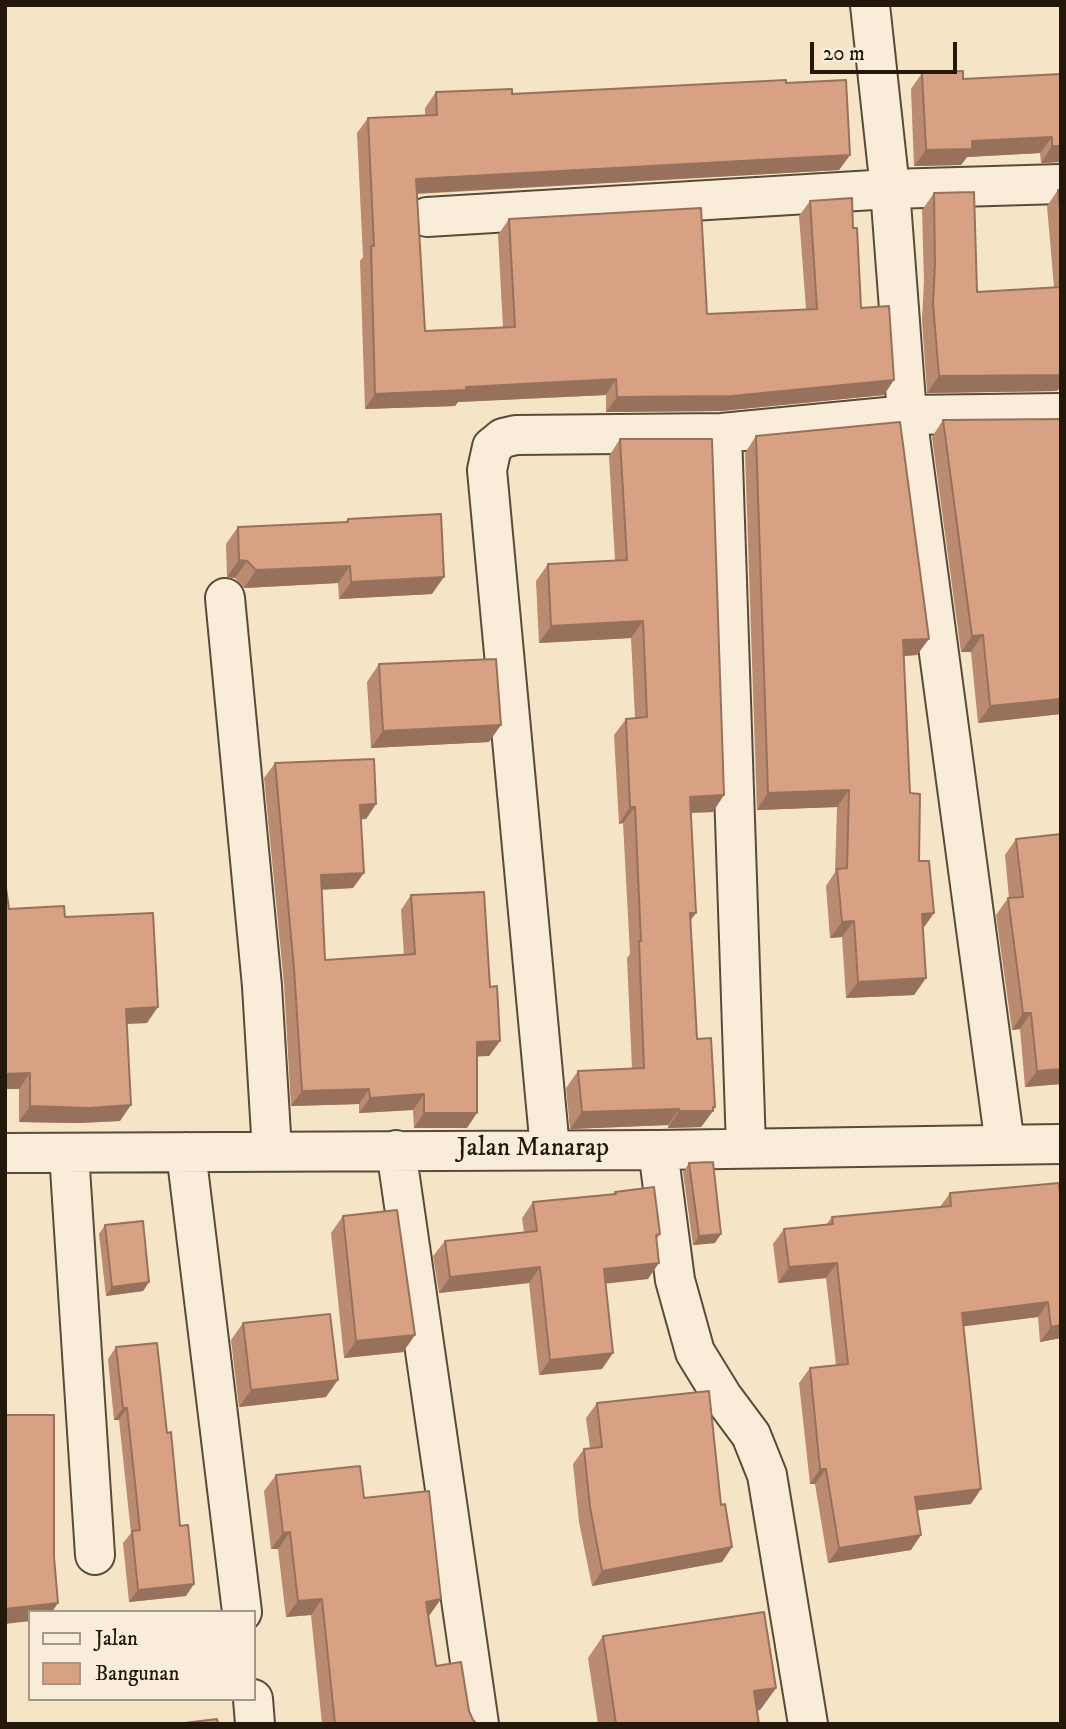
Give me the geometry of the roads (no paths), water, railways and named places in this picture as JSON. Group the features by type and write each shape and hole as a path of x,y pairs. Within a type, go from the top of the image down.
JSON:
{"street":[{"path":"870,5 890,190 907,415 1005,1144"},
{"path":"427,217 890,190 1061,184"},
{"path":"550,1149 487,470 492,447 503,438 516,435 722,433 907,415 1061,413"},
{"path":"722,433 746,1147"},
{"path":"225,598 262,986 272,1152"},
{"name":"Jalan Manarap","path":"5,1153 658,1150 1061,1144"},
{"path":"396,1150 479,1724"},
{"path":"658,1150 675,1280 695,1352 722,1396 751,1435 767,1475 808,1724"},
{"path":"186,1152 242,1610"},
{"path":"69,1153 95,1555"},
{"path":"253,1701 256,1724"}]}
